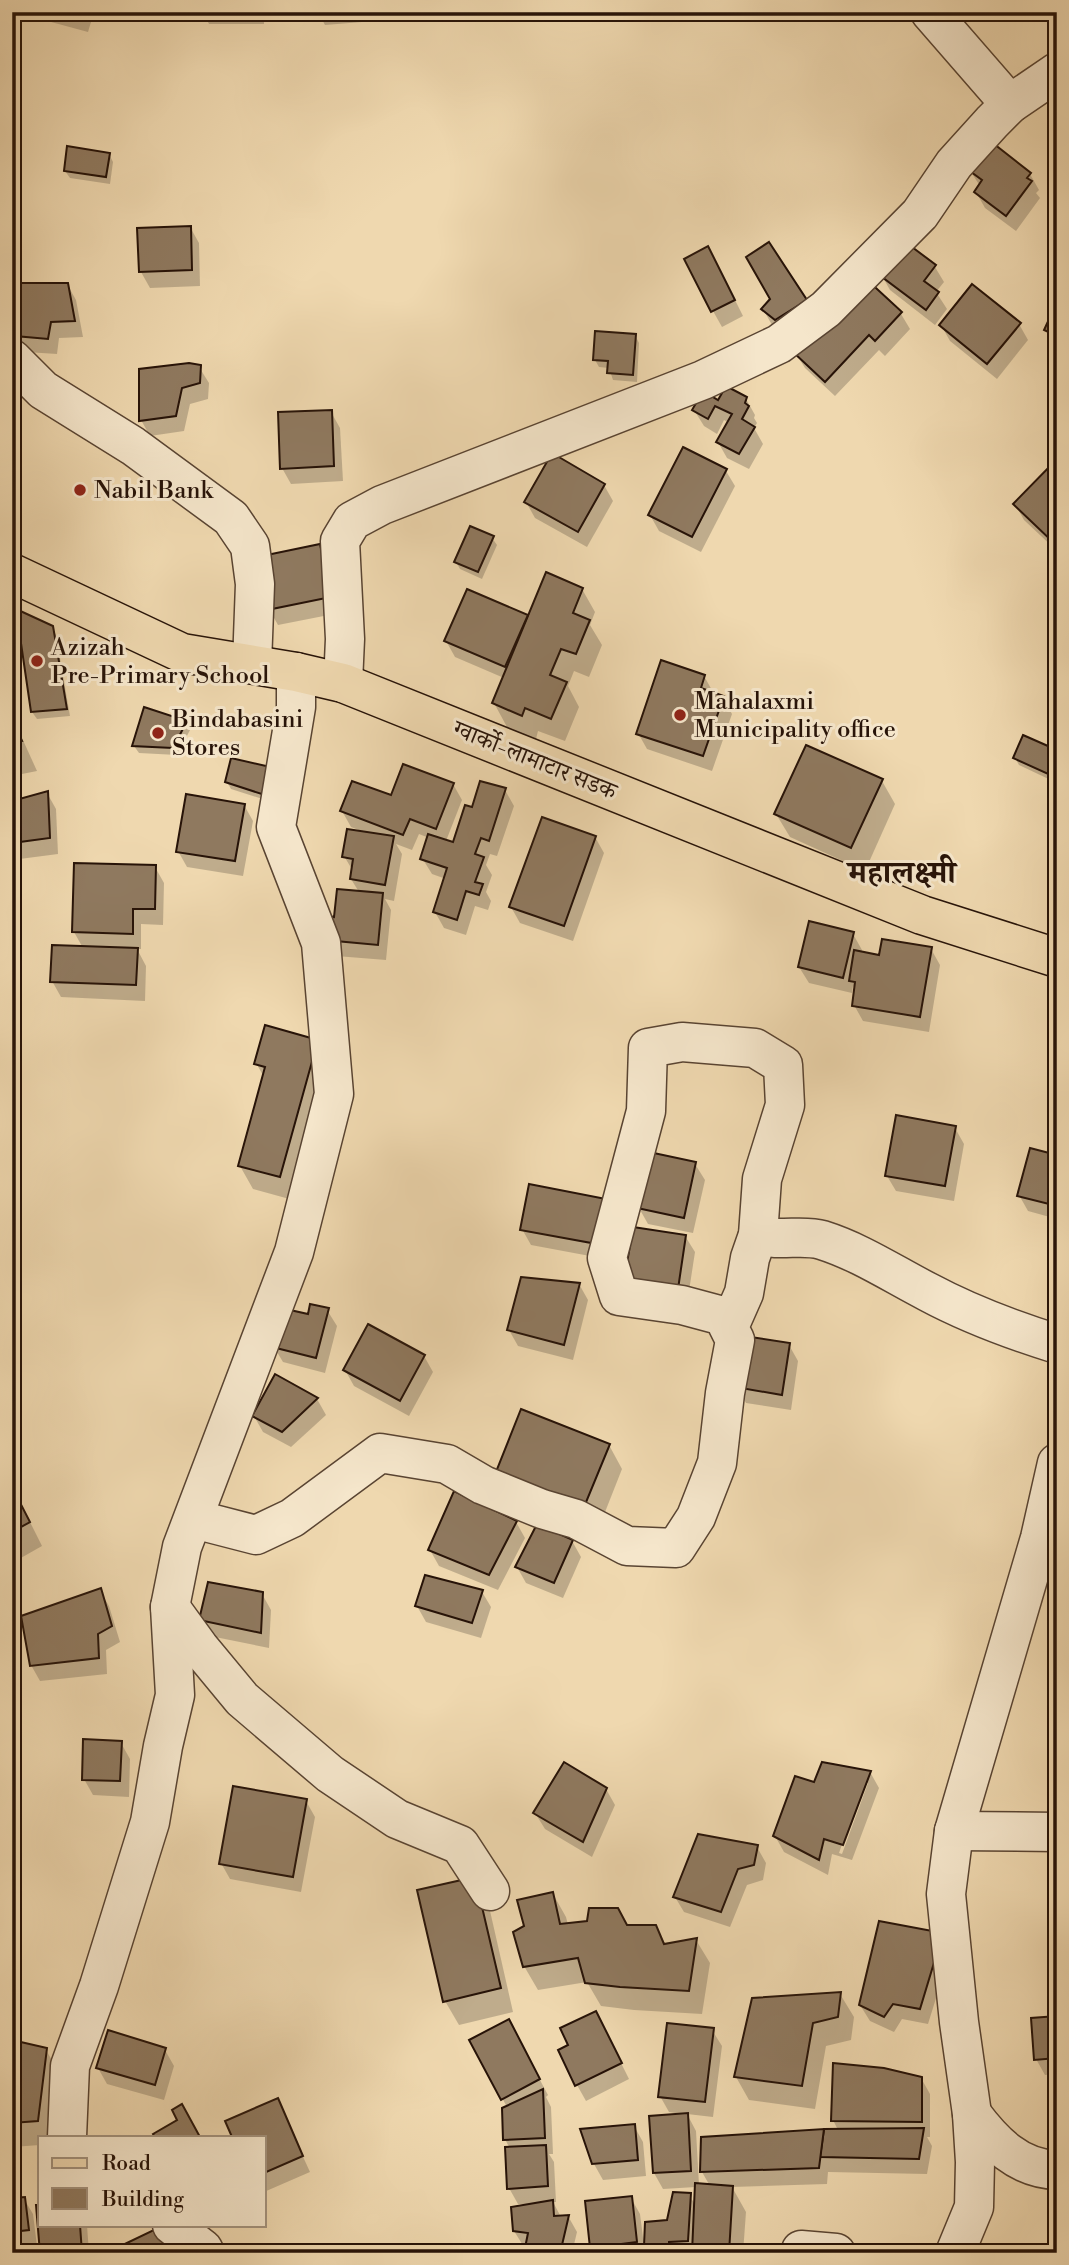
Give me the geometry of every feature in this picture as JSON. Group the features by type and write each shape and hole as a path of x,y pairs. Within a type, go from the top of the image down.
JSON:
{"main road":[{"name":"ग्वार्को-लामाटार सडक","path":"12,573 182,653 296,672 343,683 922,915 1057,958"}],"street":[{"path":"930,12 1010,104"},
{"path":"343,683 345,639 340,541 352,521 382,505 703,380 779,344 826,309 920,214 954,164 1010,104 1057,72"},
{"path":"12,359 43,390 133,446 231,518 250,546 255,584 253,664"},
{"path":"67,2136 70,2066 99,1986 150,1822 163,1745 175,1695 170,1607 183,1547 293,1252 334,1094 321,943 276,827 296,706 296,672"},
{"path":"194,1518 256,1535 292,1518 380,1453 447,1464 483,1485 542,1509 576,1519 627,1546 676,1548 696,1517 717,1463 735,1340 723,1316 682,1305 619,1296 607,1258 646,1111 648,1048 682,1042 755,1048 783,1065 785,1105 762,1179 758,1235 750,1258 744,1293 729,1327"},
{"path":"758,1235 772,1239 819,1239 868,1259 930,1293 1002,1327 1057,1344"},
{"path":"955,2253 974,2207 972,2114 959,2022 946,1894 954,1831 1040,1538 1057,1463"},
{"path":"170,1607 242,1699 330,1774 397,1819 460,1844 490,1891"},
{"path":"954,1831 1057,1832"},
{"path":"972,2114 989,2138 1005,2152 1057,2170"},
{"path":"173,2226 205,2253"}],"building":[{"path":"989,140 1031,173 1027,178 1032,181 1006,216 974,192 982,180 967,169"},
{"path":"67,146 110,153 106,177 64,171"},
{"path":"191,226 192,270 139,272 137,228"},
{"path":"904,241 936,265 924,281 939,292 926,310 878,274"},
{"path":"769,242 807,300 775,320 761,309 770,299 746,257"},
{"path":"708,246 735,300 711,312 684,259"},
{"path":"864,277 902,312 875,341 869,335 825,382 793,352"},
{"path":"19,283 68,283 75,321 51,322 48,339 15,336"},
{"path":"972,284 1021,323 987,364 939,325"},
{"path":"1057,302 1057,336 1044,330"},
{"path":"595,331 636,334 633,375 607,373 608,361 593,360"},
{"path":"189,363 201,365 200,383 182,388 176,416 139,421 139,369"},
{"path":"726,386 747,397 745,403 749,406 742,419 755,427 739,454 716,442 732,414 715,406 708,419 692,410 703,391 718,400"},
{"path":"332,410 334,466 280,469 278,412"},
{"path":"683,447 727,469 692,537 648,515"},
{"path":"552,453 605,484 578,532 524,502"},
{"path":"1057,459 1057,546 1013,504"},
{"path":"470,526 494,536 478,572 454,562"},
{"path":"320,544 331,597 267,610 257,557"},
{"path":"546,572 583,588 573,613 590,620 576,654 561,649 550,675 567,682 551,719 525,708 522,716 492,703"},
{"path":"467,589 528,615 505,667 444,641"},
{"path":"16,609 53,626 67,709 31,712"},
{"name":"Mahalaxmi Municipality office","path":"661,660 705,675 701,688 724,696 703,756 636,734"},
{"name":"Bindabasini Stores","path":"144,707 187,721 173,748 132,746"},
{"path":"12,720 22,741 12,742"},
{"path":"1023,735 1057,750 1057,778 1013,758"},
{"path":"806,745 883,779 851,848 774,814"},
{"path":"231,758 275,768 268,796 225,782"},
{"path":"403,764 454,783 436,829 410,819 403,835 340,811 352,781 391,795"},
{"path":"480,781 506,788 489,841 481,838 475,854 484,857 475,882 483,884 479,895 466,891 457,920 433,912 447,868 420,859 428,834 453,842 465,805 472,807"},
{"path":"48,791 50,838 12,843 12,801"},
{"path":"186,794 245,804 235,861 176,852"},
{"path":"542,817 596,836 564,926 509,907"},
{"path":"347,829 394,836 385,885 350,879 353,859 342,857"},
{"path":"74,863 156,865 155,909 133,909 133,934 72,932"},
{"path":"337,889 383,893 378,945 325,940 327,916 334,917"},
{"path":"809,921 854,932 843,978 798,967"},
{"path":"882,939 932,947 920,1017 852,1006 855,982 849,981 854,950 879,955"},
{"path":"52,945 138,948 136,985 50,982"},
{"path":"265,1025 318,1040 280,1177 238,1166 265,1067 254,1064"},
{"path":"896,1115 956,1126 945,1186 885,1176"},
{"path":"1030,1148 1057,1155 1057,1206 1017,1196"},
{"path":"649,1152 696,1162 684,1218 637,1208"},
{"path":"529,1184 606,1199 597,1244 520,1230"},
{"path":"633,1227 686,1235 678,1289 624,1281"},
{"path":"521,1277 580,1283 564,1345 507,1330"},
{"path":"310,1304 329,1308 316,1358 272,1347 281,1308 308,1314"},
{"path":"368,1324 425,1355 400,1401 343,1370"},
{"path":"744,1336 790,1343 782,1395 735,1387"},
{"path":"275,1374 318,1398 282,1432 252,1416"},
{"path":"521,1409 610,1444 582,1512 494,1477"},
{"path":"12,1487 30,1522 12,1532"},
{"path":"454,1491 517,1521 489,1575 428,1550"},
{"path":"537,1524 573,1540 554,1583 515,1567"},
{"path":"425,1575 483,1590 472,1623 415,1606"},
{"path":"208,1582 263,1592 261,1633 199,1620"},
{"path":"101,1588 112,1626 98,1634 99,1658 30,1666 21,1616"},
{"path":"83,1739 122,1741 120,1781 82,1780"},
{"path":"564,1762 607,1788 583,1842 533,1813"},
{"path":"822,1762 871,1771 843,1845 824,1839 819,1860 773,1836 795,1776 814,1782"},
{"path":"233,1786 307,1799 293,1877 219,1864"},
{"path":"698,1834 758,1845 754,1865 738,1869 721,1912 673,1897"},
{"path":"475,1877 501,1988 443,2002 417,1890"},
{"path":"553,1892 560,1924 587,1921 589,1908 618,1908 627,1925 656,1925 664,1944 697,1938 689,1991 585,1983 578,1958 523,1967 513,1932 524,1926 517,1900"},
{"path":"879,1921 943,1933 920,2009 893,2004 884,2017 859,2005"},
{"path":"841,1992 838,2017 813,2023 802,2086 734,2077 752,1998"},
{"path":"596,2011 622,2063 575,2086 558,2050 568,2045 560,2028"},
{"path":"1057,2016 1057,2058 1034,2060 1031,2018"},
{"path":"509,2019 540,2079 501,2100 469,2040"},
{"path":"667,2023 714,2028 705,2102 658,2097"},
{"path":"108,2030 166,2048 155,2085 96,2068"},
{"path":"12,2040 47,2048 38,2121 12,2123"},
{"path":"833,2063 884,2068 922,2077 922,2122 831,2121"},
{"path":"543,2089 545,2138 503,2140 502,2108"},
{"path":"278,2098 303,2156 266,2172 266,2136 232,2136 225,2121"},
{"path":"182,2104 199,2136 154,2136 153,2134 177,2120 172,2110"},
{"path":"688,2113 691,2171 653,2173 649,2116"},
{"path":"635,2124 638,2160 592,2164 580,2129"},
{"path":"924,2128 919,2159 820,2157 824,2129"},
{"path":"824,2129 819,2168 700,2172 701,2137"},
{"path":"546,2145 548,2186 507,2189 505,2147"},
{"path":"695,2183 733,2186 729,2253 692,2253"},
{"path":"673,2192 691,2193 688,2241 669,2242 669,2249 644,2246 645,2222 667,2220"},
{"path":"632,2196 637,2242 590,2248 585,2201"},
{"path":"25,2197 29,2230 12,2232 12,2198"},
{"path":"553,2200 554,2216 569,2215 562,2245 525,2248 528,2233 513,2231 511,2207"},
{"path":"36,2205 38,2226 80,2226 82,2253 40,2253"},
{"path":"160,2227 171,2253 106,2253"}],"place":[{"name":"Nabil Bank","path":"80,490"},
{"name":"Azizah Pre-Primary School","path":"37,661"},
{"name":"Mahalaxmi Municipality office","path":"680,715"},
{"name":"Bindabasini Stores","path":"158,733"}],"district":[{"name":"महालक्ष्मी","path":"902,872"}]}
